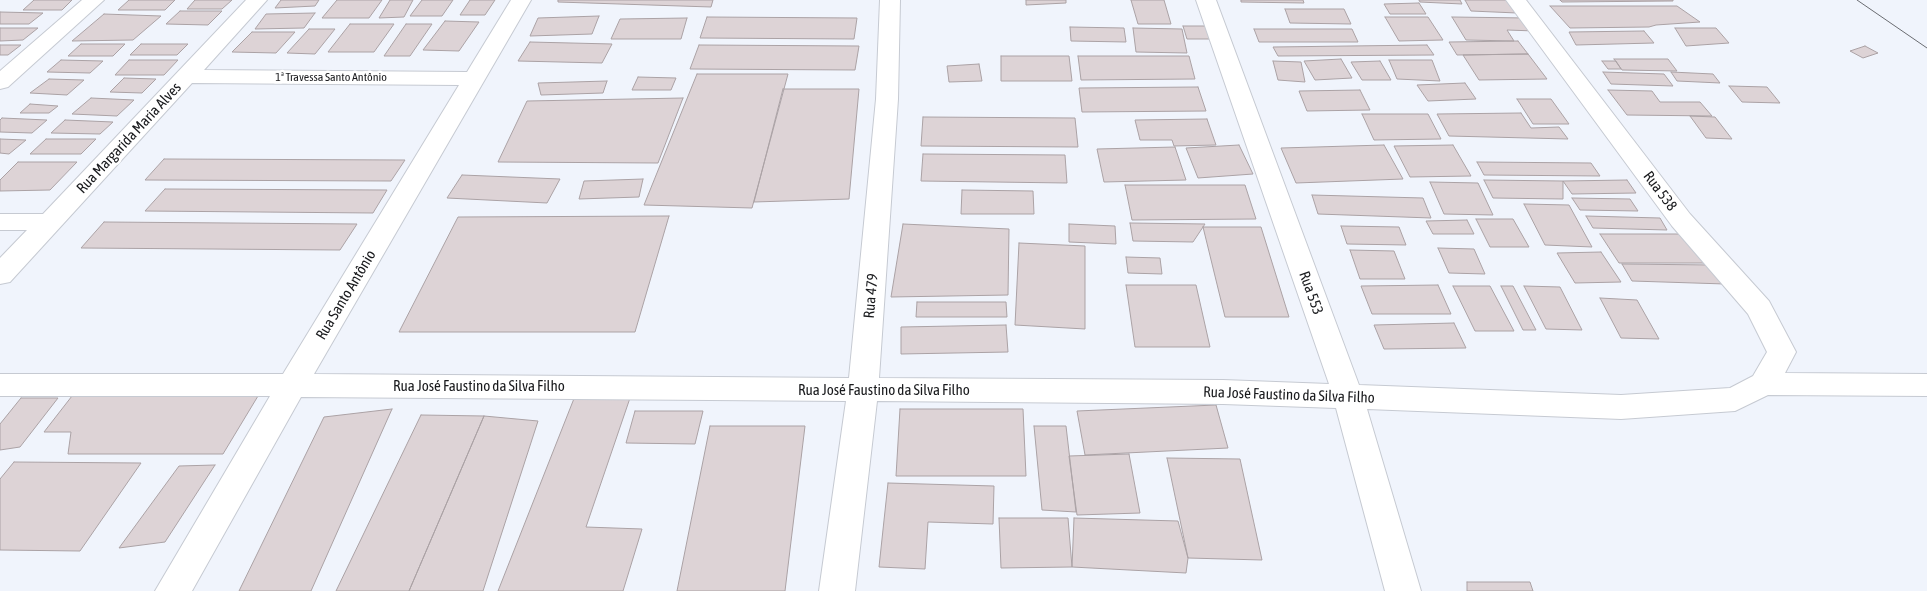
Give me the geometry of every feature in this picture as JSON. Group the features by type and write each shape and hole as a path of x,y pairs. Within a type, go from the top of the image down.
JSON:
{"street":[{"path":"0,82 94,0"},
{"name":"Rua Margarida Maria Alves","path":"0,275 257,0"},
{"name":"Rua Santo Antônio","path":"173,591 292,385 521,0"},
{"name":"Rua 479","path":"837,591 862,390 887,98 890,0"},
{"name":"Rua 553","path":"1206,0 1348,396 1403,591"},
{"name":"Rua 538","path":"1516,0 1681,220 1759,308 1782,352 1764,384"},
{"name":"1ª Travessa Santo Antônio","path":"186,76 475,78"},
{"path":"0,222 50,222"},
{"path":"1764,384 1927,385"},
{"name":"Rua José Faustino da Silva Filho","path":"0,385 292,385 1223,392 1621,407 1735,398 1764,384"}],"building":[{"path":"34,0 72,0 62,10 23,10"},
{"path":"129,0 175,0 165,10 118,10"},
{"path":"195,0 232,0 222,9 187,9"},
{"path":"281,0 319,0 315,6 275,8"},
{"path":"337,0 382,0 369,18 322,18"},
{"path":"390,0 413,0 404,17 379,18"},
{"path":"422,0 453,0 442,16 410,16"},
{"path":"470,0 495,0 485,15 460,15"},
{"path":"558,0 713,0 711,7 558,2"},
{"path":"1026,0 1066,0 1066,3 1026,5"},
{"path":"1131,0 1164,0 1171,24 1138,24"},
{"path":"1241,0 1303,0 1304,3 1241,2"},
{"path":"1419,0 1460,0 1462,4 1420,2"},
{"path":"1465,0 1510,0 1517,13 1471,11"},
{"path":"1560,0 1673,0 1673,1 1562,2"},
{"path":"1419,3 1426,14 1390,14 1384,4"},
{"path":"1550,6 1677,6 1700,22 1649,27 1570,28"},
{"path":"1285,9 1344,9 1351,24 1290,23"},
{"path":"180,11 222,11 208,25 166,24"},
{"path":"0,12 43,13 29,24 0,24"},
{"path":"315,13 304,28 255,29 266,14"},
{"path":"104,14 161,16 133,40 72,41"},
{"path":"599,16 592,34 530,36 538,18"},
{"path":"707,17 857,18 854,39 700,38"},
{"path":"1385,17 1428,17 1443,40 1399,41"},
{"path":"1452,17 1527,18 1535,31 1507,30 1514,41 1466,40"},
{"path":"687,18 681,39 611,39 620,19"},
{"path":"445,21 479,22 459,51 423,50"},
{"path":"350,24 394,24 374,52 328,52"},
{"path":"406,24 432,24 410,56 384,56"},
{"path":"1183,26 1208,26 1212,39 1187,39"},
{"path":"1070,27 1124,28 1126,42 1071,41"},
{"path":"0,28 38,28 23,40 0,41"},
{"path":"1133,28 1182,29 1187,53 1136,52"},
{"path":"1675,28 1716,28 1729,43 1686,46"},
{"path":"309,29 335,29 315,54 287,53"},
{"path":"1254,29 1352,29 1358,42 1259,42"},
{"path":"1644,31 1654,43 1576,45 1569,32"},
{"path":"252,32 295,32 276,53 232,52"},
{"path":"1518,41 1528,54 1457,55 1449,42"},
{"path":"530,42 612,44 602,63 518,61"},
{"path":"81,44 125,44 113,56 68,56"},
{"path":"141,44 188,44 177,55 130,55"},
{"path":"0,45 21,45 8,55 0,55"},
{"path":"699,45 859,46 855,70 690,69"},
{"path":"1427,45 1434,55 1278,56 1273,47"},
{"path":"1865,46 1878,53 1863,58 1850,51"},
{"path":"1528,54 1547,79 1479,80 1463,55"},
{"path":"1001,56 1069,56 1072,81 1001,81"},
{"path":"1078,56 1189,56 1195,79 1081,80"},
{"path":"1341,59 1352,78 1315,80 1304,61"},
{"path":"1614,59 1668,59 1677,71 1622,70"},
{"path":"61,60 103,61 90,73 47,72"},
{"path":"129,60 178,60 164,75 115,75"},
{"path":"1389,60 1432,60 1440,81 1397,79"},
{"path":"1273,61 1301,62 1305,82 1278,80"},
{"path":"1380,61 1391,80 1362,80 1351,62"},
{"path":"1602,61 1616,61 1621,69 1608,69"},
{"path":"979,64 982,81 949,82 947,66"},
{"path":"1603,72 1664,74 1673,86 1611,84"},
{"path":"1671,72 1713,74 1720,83 1677,81"},
{"path":"697,74 788,74 752,208 644,205"},
{"path":"638,77 676,78 671,90 632,90"},
{"path":"124,78 156,79 142,93 110,92"},
{"path":"49,79 84,80 67,95 30,93"},
{"path":"607,81 603,93 541,95 538,83"},
{"path":"1465,83 1476,99 1428,101 1417,85"},
{"path":"1729,86 1767,87 1780,103 1742,102"},
{"path":"1198,87 1206,111 1082,112 1079,88"},
{"path":"783,89 859,89 849,199 754,202"},
{"path":"1360,90 1370,110 1307,111 1299,91"},
{"path":"1608,90 1652,91 1660,102 1700,102 1712,116 1627,115"},
{"path":"91,98 134,100 117,116 72,114"},
{"path":"683,98 658,163 498,162 527,101"},
{"path":"1517,99 1551,99 1569,124 1533,124"},
{"path":"30,104 58,106 49,113 20,113"},
{"path":"1521,113 1531,128 1559,127 1568,139 1449,136 1437,114"},
{"path":"1362,114 1428,114 1441,139 1374,140"},
{"path":"1690,116 1715,117 1732,139 1706,138"},
{"path":"923,117 1075,118 1078,147 921,146"},
{"path":"2,118 47,120 32,133 0,132 0,120"},
{"path":"1207,119 1216,145 1174,146 1172,140 1140,140 1135,120"},
{"path":"65,120 113,122 100,134 51,133"},
{"path":"0,139 26,140 9,154 0,153"},
{"path":"46,139 96,139 81,154 30,154"},
{"path":"1239,145 1253,174 1198,178 1186,148"},
{"path":"1384,145 1403,179 1296,183 1281,148"},
{"path":"1453,145 1471,176 1410,177 1394,146"},
{"path":"1175,147 1186,180 1104,182 1097,149"},
{"path":"923,154 1065,155 1067,183 921,181"},
{"path":"164,159 405,160 391,181 145,180"},
{"path":"18,162 77,162 50,190 0,191 0,180"},
{"path":"1477,162 1591,163 1600,176 1484,175"},
{"path":"462,175 560,179 547,203 447,198"},
{"path":"643,179 639,197 579,199 584,181"},
{"path":"1484,180 1563,181 1563,199 1493,198"},
{"path":"1627,180 1636,193 1572,194 1563,181"},
{"path":"1430,182 1478,183 1493,215 1444,214"},
{"path":"1125,185 1245,185 1256,219 1132,220"},
{"path":"165,189 387,190 373,213 145,211"},
{"path":"962,190 1033,191 1034,214 961,214"},
{"path":"1312,195 1423,198 1431,218 1318,214"},
{"path":"1572,198 1630,199 1638,211 1580,210"},
{"path":"1524,204 1569,205 1592,247 1545,245"},
{"path":"669,216 635,332 399,332 458,217"},
{"path":"1586,216 1660,218 1667,230 1593,228"},
{"path":"1476,219 1513,219 1529,247 1490,247"},
{"path":"1467,220 1474,234 1433,234 1426,221"},
{"path":"104,222 357,224 340,250 81,248"},
{"path":"1130,223 1205,224 1193,242 1133,241"},
{"path":"903,224 1009,229 1008,295 891,297"},
{"path":"1069,224 1115,226 1116,244 1069,242"},
{"path":"1341,226 1399,227 1406,245 1347,244"},
{"path":"1203,227 1261,227 1289,317 1225,317"},
{"path":"1600,234 1688,234 1709,263 1619,263"},
{"path":"1019,243 1085,246 1085,329 1015,325"},
{"path":"1438,248 1474,249 1485,274 1449,273"},
{"path":"1350,250 1394,251 1405,279 1360,279"},
{"path":"1601,252 1621,282 1575,283 1557,253"},
{"path":"1126,257 1160,258 1162,274 1128,273"},
{"path":"1622,264 1712,265 1725,284 1632,281"},
{"path":"1126,285 1196,285 1210,347 1135,347"},
{"path":"1438,285 1451,314 1372,314 1361,286"},
{"path":"1453,286 1490,286 1514,331 1475,331"},
{"path":"1501,286 1513,286 1536,330 1523,330"},
{"path":"1524,286 1560,287 1582,330 1546,329"},
{"path":"1600,298 1637,300 1659,339 1621,338"},
{"path":"917,302 1006,302 1007,317 916,317"},
{"path":"1454,323 1466,348 1384,349 1374,325"},
{"path":"1006,325 1008,352 901,354 901,327"},
{"path":"72,396 258,396 223,454 68,454 71,432 44,432"},
{"path":"575,396 630,398 586,527 642,529 623,591 498,591"},
{"path":"21,398 58,398 20,447 0,450 0,424"},
{"path":"1216,405 1228,448 1085,455 1077,411"},
{"path":"392,409 311,591 239,591 324,417"},
{"path":"900,409 1023,409 1026,476 896,476"},
{"path":"635,411 703,411 695,444 626,443"},
{"path":"421,415 484,416 409,591 336,591"},
{"path":"484,416 538,421 483,591 409,591"},
{"path":"710,426 805,426 785,591 677,591"},
{"path":"1034,426 1066,426 1076,512 1042,510"},
{"path":"1129,454 1140,513 1077,515 1069,456"},
{"path":"1167,458 1240,459 1262,560 1188,558"},
{"path":"14,462 141,463 80,551 0,550 0,479"},
{"path":"215,465 165,542 119,548 179,466"},
{"path":"888,483 994,486 993,524 928,522 925,569 879,567"},
{"path":"999,518 1068,518 1072,567 1001,568"},
{"path":"1074,518 1178,521 1188,558 1186,573 1072,567"},
{"path":"1467,582 1530,582 1533,591 1467,591"}],"tram line":[{"path":"1857,0 1927,48"}]}
